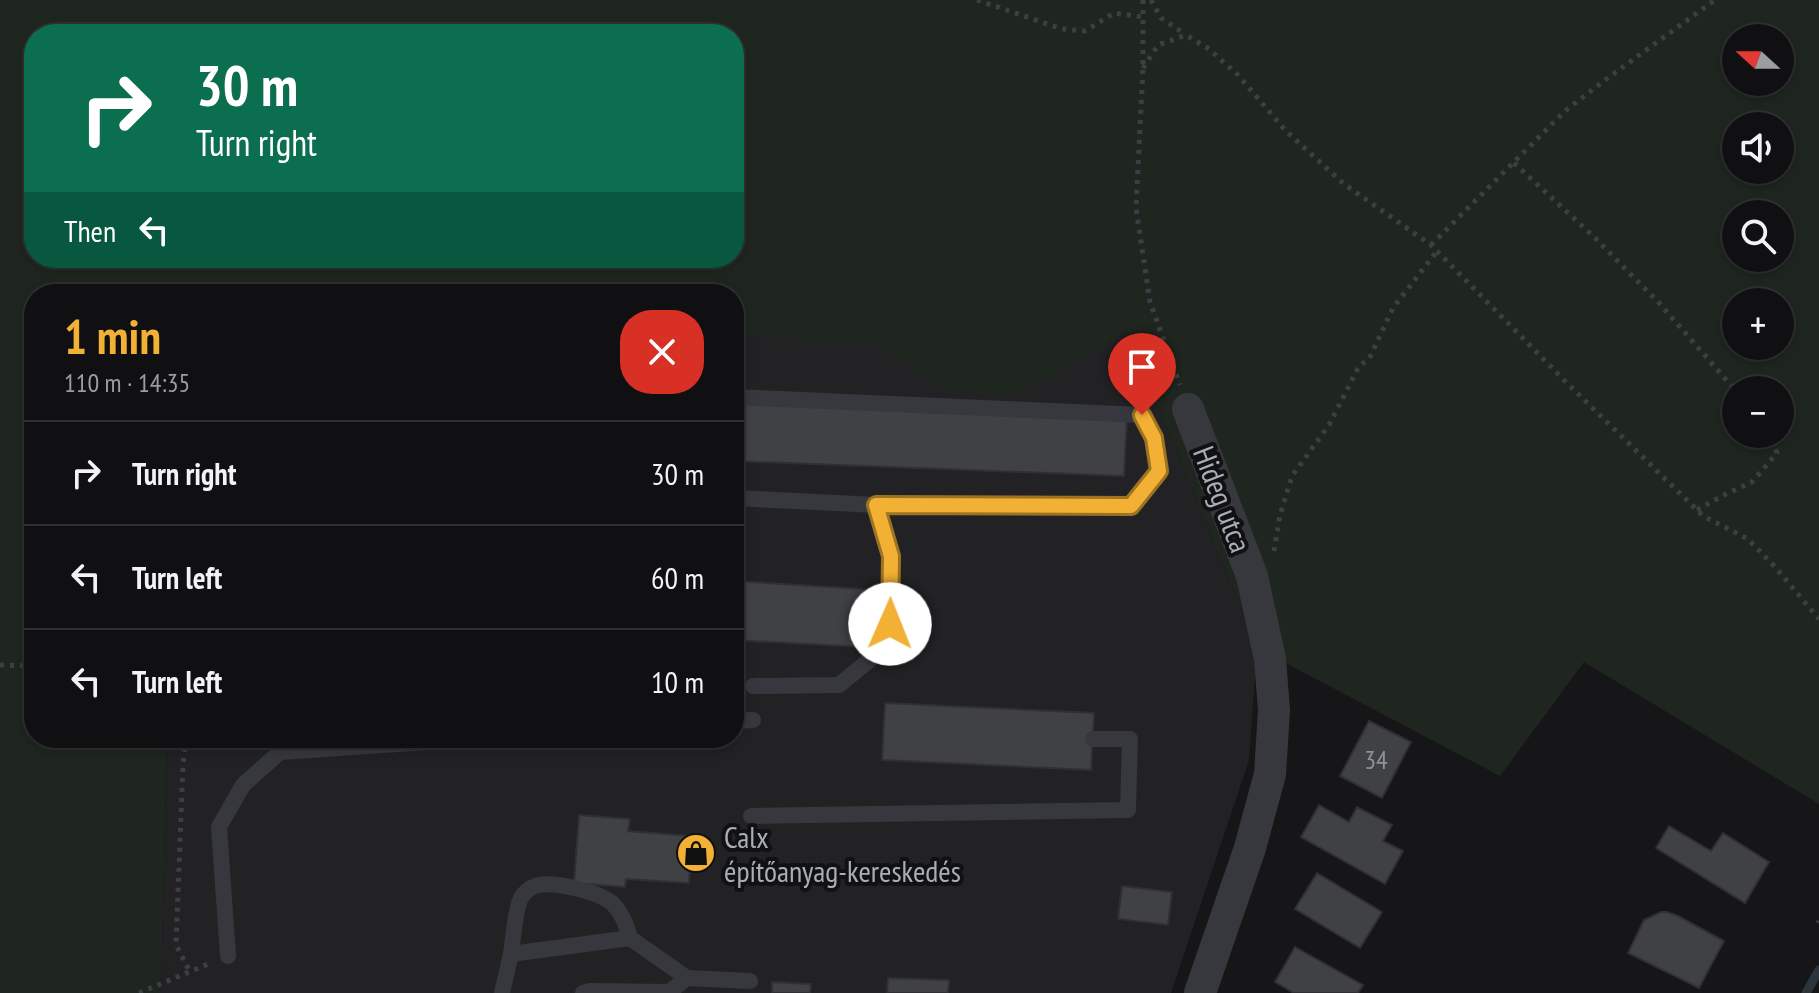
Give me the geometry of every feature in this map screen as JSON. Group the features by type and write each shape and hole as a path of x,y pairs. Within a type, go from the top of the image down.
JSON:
{"street":[{"name":"Hideg utca","path":"1188,409 1252,576 1270,659 1274,710 1270,774 1250,848 1200,993"}],"lane":[{"path":"744,397 1142,415 1154,438 1159,471 1131,506 876,505 744,498"},
{"path":"753,686 839,685 872,658 890,624 891,556 876,505"},
{"path":"744,720 753,720"},
{"path":"751,816 1128,810 1130,739 1093,739"},
{"path":"228,956 219,827 243,785 280,752 339,748"},
{"path":"502,993 519,900 527,890 538,885 570,887 609,901 616,907 630,938 687,978 750,981"},
{"path":"511,954 630,938"},
{"path":"583,993 668,993 687,978"}],"path":[{"path":"977,0 1062,29 1085,31 1114,13 1143,17"},
{"name":"Hideg utca","path":"1143,0 1136,208 1150,302 1188,409"},
{"path":"1151,0 1161,18 1209,49 1238,75 1285,130 1344,184 1431,245 1703,516 1748,539 1819,619"},
{"path":"1431,245 1565,111 1715,0"},
{"path":"1143,68 1158,45 1186,35"},
{"path":"1514,163 1660,304 1723,376"},
{"path":"1273,560 1280,515 1292,476 1329,425 1359,366 1369,359 1393,308 1437,251"},
{"path":"1697,510 1752,482 1777,453 1775,448"},
{"path":"0,665 24,666"},
{"path":"185,748 176,945 190,972"},
{"path":"139,993 228,956"}],"shaded area":[{"path":"0,0 1819,0 1819,804 1584,662 1500,776 1257,648 1127,331 1057,376 1009,397 940,389 871,344 744,336 744,284 24,284 24,748 167,748 161,993 0,993"},
{"path":"744,320 1127,331 1257,648 1249,760 1171,993 161,993 167,748 744,748"}],"building":[{"path":"744,403 1127,418 1124,476 744,461"},
{"path":"744,582 865,589 862,647 744,641"},
{"path":"885,703 1094,713 1091,770 882,760"},
{"path":"1369,721 1411,742 1382,798 1340,776"},
{"path":"1319,805 1349,822 1357,807 1392,825 1383,841 1403,851 1385,884 1301,837"},
{"path":"579,815 630,819 628,831 692,836 689,883 626,879 625,887 574,883"},
{"path":"1669,826 1711,851 1723,833 1769,862 1745,903 1656,848"},
{"path":"1317,873 1382,912 1360,948 1295,909"},
{"path":"1122,886 1172,892 1168,925 1118,919"},
{"path":"1661,912 1678,916 1724,941 1699,988 1628,953 1644,920"},
{"path":"1295,947 1363,985 1358,993 1294,993 1275,982"},
{"path":"888,978 949,980 948,993 887,993"},
{"path":"772,982 811,984 810,993 772,993"}],"waterway":[{"path":"1806,993 1819,970"}],"place":[{"name":"Calx építőanyag-kereskedés","path":"696,853"}],"route":[{"path":"890,624 891,556 876,505 1131,506 1159,471 1154,438 1142,415"}]}
